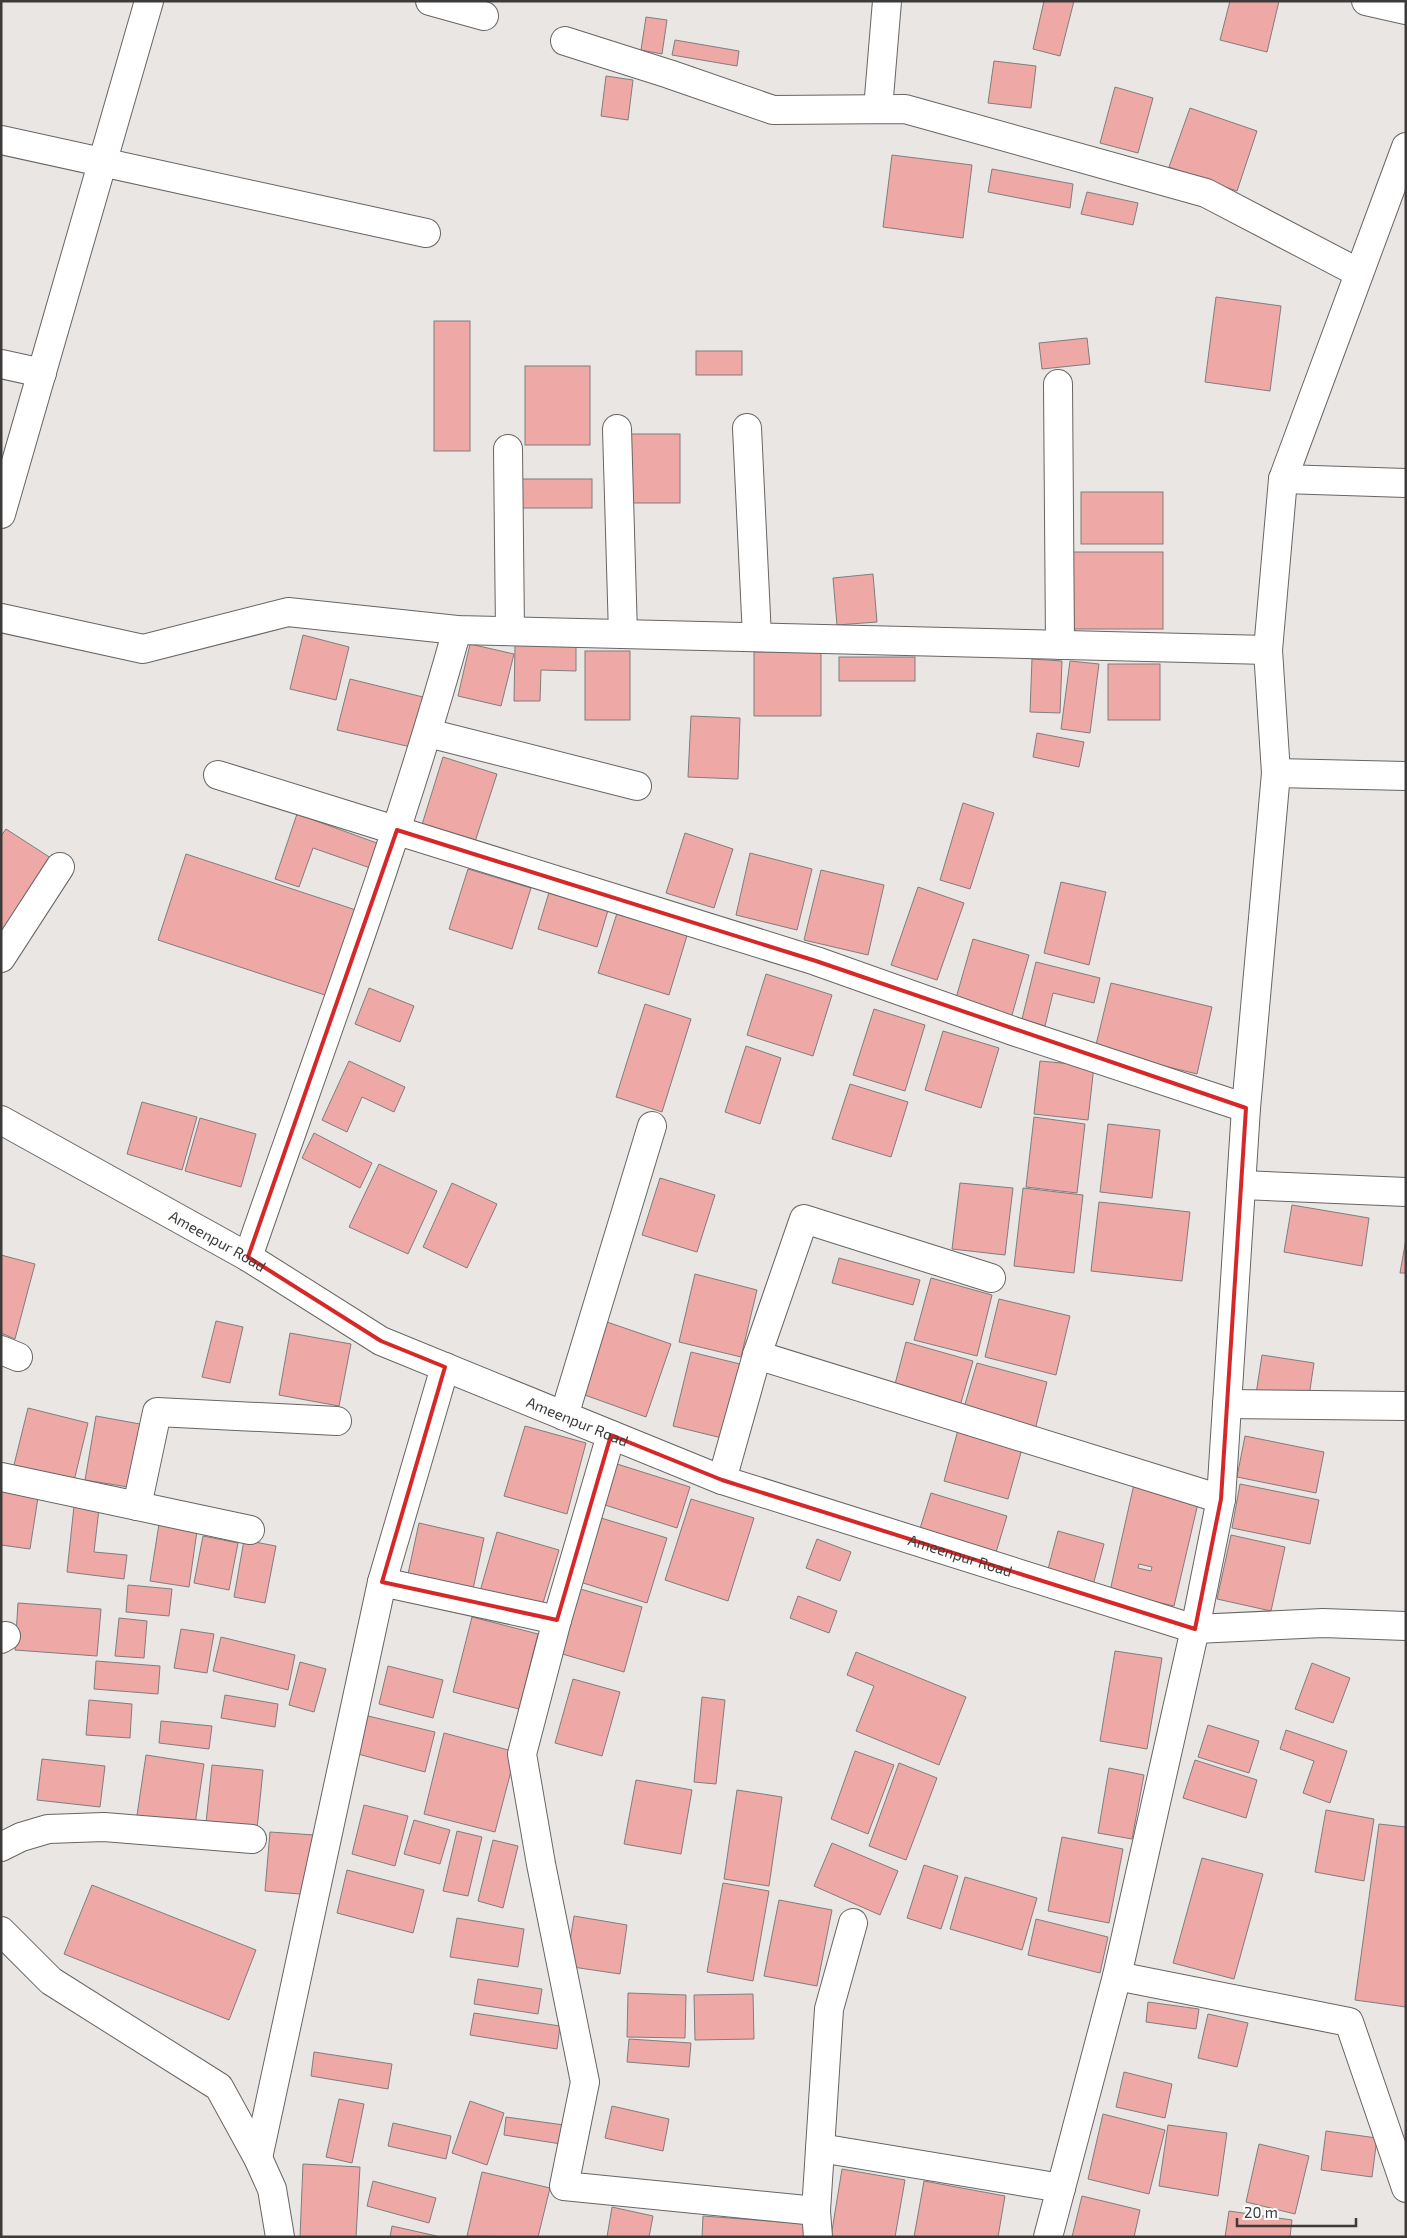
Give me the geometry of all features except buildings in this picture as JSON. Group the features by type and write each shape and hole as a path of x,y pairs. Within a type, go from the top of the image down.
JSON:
{"street":[{"path":"1,514 149,1"},
{"path":"430,1 484,16"},
{"path":"878,109 887,1"},
{"path":"1366,1 1406,10"},
{"path":"565,41 773,110 905,109 1206,193 1359,274"},
{"path":"1,140 103,164 426,233"},
{"path":"1048,2237 1117,1976 1195,1629 1221,1499 1246,1108 1276,773 1268,650 1283,479 1359,274 1397,196 1406,147"},
{"path":"1,364 42,373"},
{"path":"1058,384 1060,645"},
{"path":"747,428 756,637"},
{"path":"617,429 623,634"},
{"path":"508,449 510,631"},
{"path":"1283,479 1406,483"},
{"path":"1,618 143,649 288,612 457,630 1268,650"},
{"path":"248,1258 397,830 428,733 457,630"},
{"path":"428,733 637,786"},
{"path":"1276,773 1406,776"},
{"path":"218,775 816,961 1016,1032 1246,1108"},
{"path":"1,958 60,867"},
{"name":"Ameenpur Road","path":"1,1120 248,1258 381,1341 722,1480 1195,1629"},
{"path":"564,1416 652,1126"},
{"path":"1241,1185 1406,1192"},
{"path":"722,1480 756,1356 804,1218 991,1278"},
{"path":"756,1356 1221,1499"},
{"path":"258,2158 382,1582 445,1367"},
{"path":"1227,1404 1406,1406"},
{"path":"137,1506 157,1412 337,1422"},
{"path":"611,1435 557,1620 522,1754 541,1864 585,2082 564,2186 817,2224 828,2009 853,1923"},
{"path":"1,1477 250,1530"},
{"path":"382,1582 557,1620"},
{"path":"1195,1629 1323,1622 1406,1626"},
{"path":"1,1846 21,1837 48,1829 104,1827 252,1839"},
{"path":"1,1931 50,1981 219,2088 258,2158 272,2189 280,2237"},
{"path":"1117,1976 1349,2022 1406,2188"},
{"path":"820,2148 1061,2188"}],"highlighted area":[{"path":"397,830 816,961 1246,1108 1221,1499 1195,1629 722,1480 611,1435 557,1620 382,1582 445,1367 381,1341 248,1257"}]}
